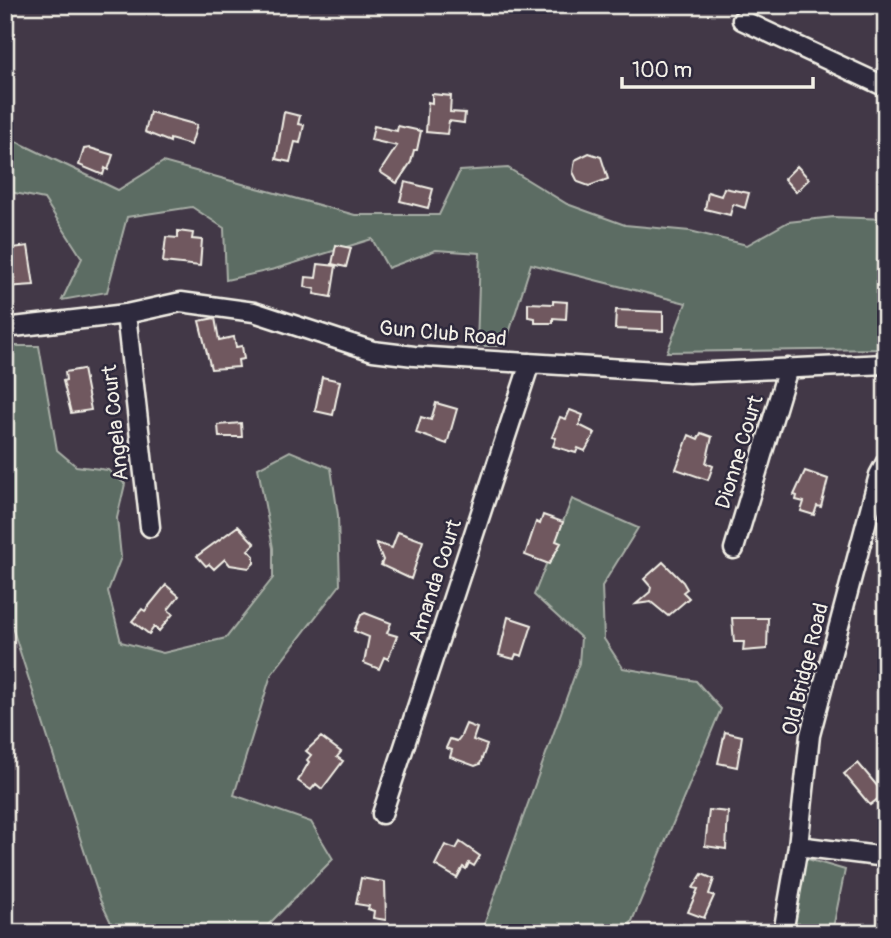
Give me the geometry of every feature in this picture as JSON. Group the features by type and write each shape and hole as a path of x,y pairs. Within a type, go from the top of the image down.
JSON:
{"street":[{"path":"742,20 886,87"},
{"name":"Gun Club Road","path":"5,328 126,314 181,302 212,304 254,312 373,351 414,356 690,373 886,364"},
{"name":"Angela Court","path":"126,314 150,527"},
{"name":"Amanda Court","path":"382,814 530,363"},
{"name":"Dionne Court","path":"734,549 788,368"},
{"name":"Old Bridge Road","path":"783,933 810,735 880,475 886,462"},
{"path":"797,845 886,857"}],"green space":[{"path":"9,138 118,190 163,162 355,215 439,215 460,171 508,168 567,204 625,225 690,231 747,245 788,222 834,217 886,219 886,349 667,352 686,303 531,264 505,346 477,346 480,253 436,250 388,268 372,239 275,269 226,280 224,228 192,207 127,217 107,292 62,300 82,258 44,199 5,191 5,139"},
{"path":"5,346 39,346 57,450 76,466 108,470 125,484 117,518 121,557 108,591 121,642 163,653 226,638 273,578 273,548 258,468 290,451 331,468 338,515 340,585 271,675 234,795 311,822 333,859 261,932 313,925 344,933 116,933 100,900 5,605"},
{"path":"572,499 638,528 602,586 604,639 623,668 696,681 721,709 627,933 481,933 579,663 581,638 534,595"},
{"path":"801,857 845,870 832,933 789,933"}],"building":[{"path":"432,94 451,96 450,112 465,113 464,123 449,121 447,134 426,132 428,102 432,103"},
{"path":"150,112 197,125 191,145 170,139 170,142 145,132"},
{"path":"284,112 300,116 298,124 304,125 300,143 295,142 290,162 276,159"},
{"path":"374,126 397,131 398,126 421,131 417,150 414,150 411,162 397,183 380,172 397,146 371,140"},
{"path":"90,148 113,155 108,170 105,168 103,175 79,165 84,149"},
{"path":"589,153 601,157 608,179 589,186 578,182 573,172 575,160"},
{"path":"797,166 809,179 796,192 784,179"},
{"path":"405,182 433,189 428,208 400,201"},
{"path":"724,188 749,193 745,208 733,204 730,215 705,209 708,192 721,196"},
{"path":"178,231 193,233 192,239 202,240 200,266 163,262 166,237 178,238"},
{"path":"336,245 351,248 346,267 332,264"},
{"path":"28,246 34,285 5,287 5,249"},
{"path":"318,264 336,266 331,297 314,294 315,289 305,287 306,277 316,278"},
{"path":"553,301 567,302 566,319 553,318 553,323 535,323 535,318 528,317 528,303 553,304"},
{"path":"616,310 663,312 663,331 615,329"},
{"path":"215,318 219,340 234,337 236,347 242,346 244,359 238,360 239,367 211,369 199,321"},
{"path":"83,369 91,410 71,413 63,381 66,380 65,372"},
{"path":"322,377 340,381 333,415 315,411"},
{"path":"436,403 457,409 447,444 416,433 421,417 431,420"},
{"path":"570,410 583,415 579,425 595,433 585,451 578,448 576,453 553,446 556,438 552,437 560,417 566,419"},
{"path":"241,423 242,437 219,437 218,425"},
{"path":"701,433 712,437 706,463 713,466 708,480 676,469 689,435 698,439"},
{"path":"805,471 828,479 821,507 817,506 814,515 801,511 804,502 796,500 797,496 794,495"},
{"path":"543,515 563,522 556,541 561,543 549,564 525,555 536,522 540,524"},
{"path":"238,526 255,544 248,550 254,556 254,563 249,568 230,565 225,559 214,569 209,564 206,566 197,556"},
{"path":"398,532 423,541 411,579 381,565 383,560 376,543 392,548"},
{"path":"663,562 683,582 687,589 683,592 689,598 668,616 651,602 636,604 650,592 651,587 644,579"},
{"path":"166,585 179,596 168,610 173,614 159,631 154,627 149,634 132,621 142,609 145,611"},
{"path":"365,613 391,623 387,633 397,636 388,659 384,657 379,669 364,663 369,637 354,631 361,615"},
{"path":"508,617 532,625 522,656 516,654 514,659 499,655"},
{"path":"732,618 768,618 767,649 743,651 744,642 734,642"},
{"path":"466,724 477,728 473,740 487,745 480,764 475,766 450,757 452,750 446,748 450,739 457,741"},
{"path":"725,732 742,736 737,767 718,763"},
{"path":"321,737 341,752 337,757 343,761 322,789 316,784 311,790 298,781 311,755 306,751"},
{"path":"858,763 884,794 870,805 844,774"},
{"path":"709,810 728,812 726,849 705,846"},
{"path":"460,842 480,856 474,866 469,863 466,869 463,867 457,878 435,865 445,845 456,849"},
{"path":"702,874 714,879 709,894 714,896 704,918 688,912 698,889 693,888"},
{"path":"361,878 385,882 386,920 373,918 374,911 368,909 369,906 356,904"}]}
